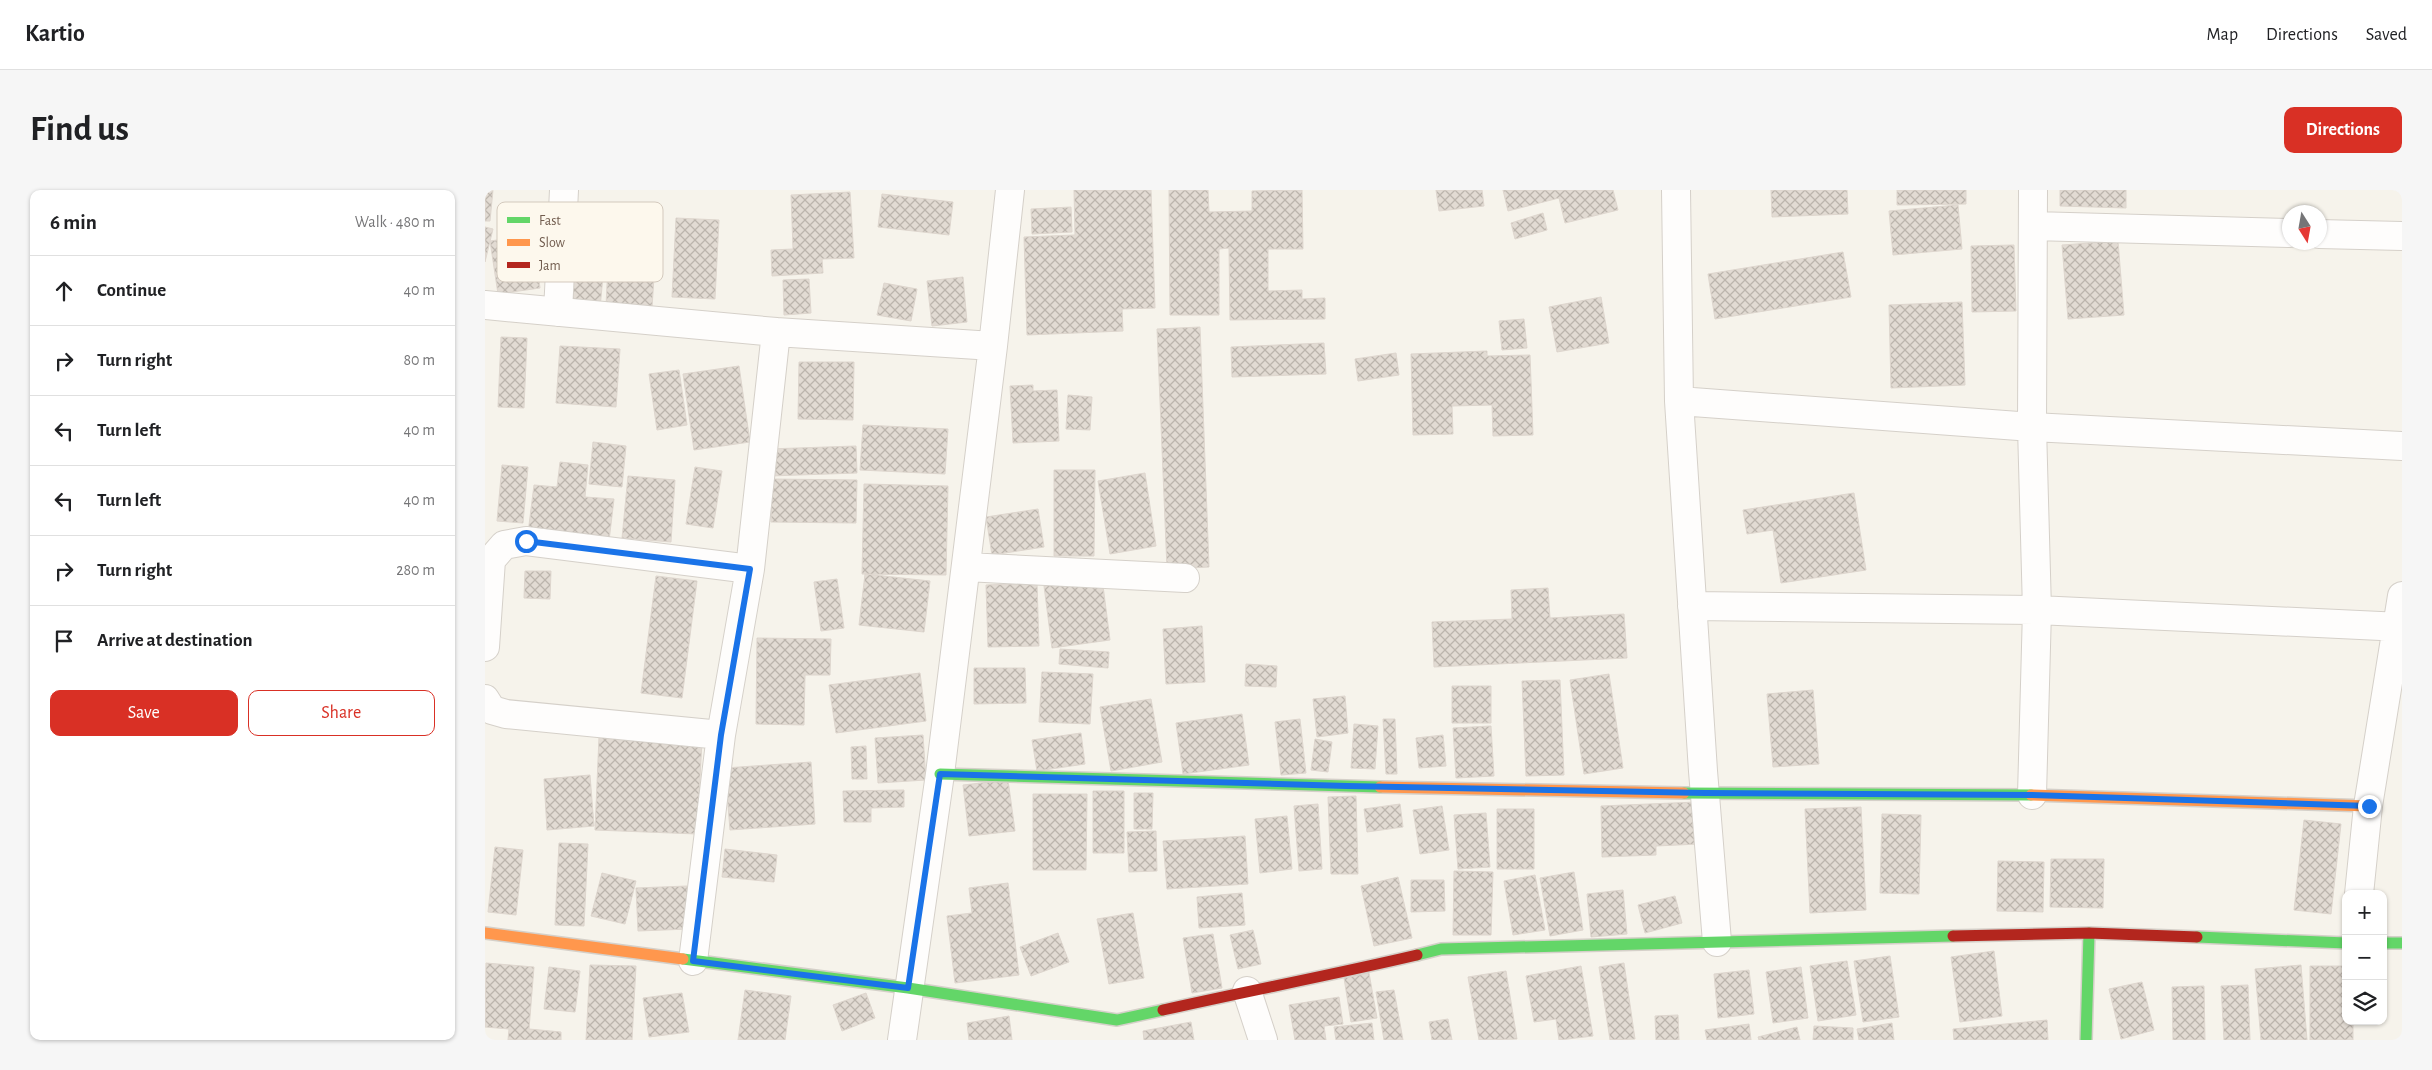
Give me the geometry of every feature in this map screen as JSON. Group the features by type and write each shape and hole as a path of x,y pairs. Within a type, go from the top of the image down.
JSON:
{"street":[{"path":"901,1040 940,774 993,346 1010,190"},
{"path":"1676,190 1679,401 1705,793 1717,942"},
{"path":"2032,795 2037,610 2032,427 2033,190"},
{"path":"2033,226 2282,233"},
{"path":"2327,234 2402,236"},
{"path":"558,312 559,282"},
{"path":"485,305 775,332 993,346"},
{"path":"693,961 721,735 750,569 775,332"},
{"path":"1679,401 2032,427 2402,446"},
{"path":"485,647 491,560 504,545 526,541 750,569"},
{"path":"966,567 1185,578"},
{"path":"2359,890 2369,806 2400,627 2402,596"},
{"path":"1692,606 2037,610 2400,627"},
{"path":"485,700 492,710 506,714 721,735"},
{"path":"940,774 1347,786 1705,793 2032,795 2369,806"},
{"path":"485,933 908,988 1117,1020 1247,991 1316,979 1441,949 2089,933 2342,943"},
{"path":"2086,1040 2089,933"},
{"path":"2387,943 2402,942"},
{"path":"1247,991 1263,1040"}],"building":[{"path":"485,190 493,190 490,221 485,221"},
{"path":"1074,190 1151,190 1155,308 1122,309 1123,331 1027,335 1024,237 1075,235"},
{"path":"1169,190 1208,190 1209,212 1252,211 1252,191 1302,190 1303,249 1268,249 1268,291 1302,290 1302,299 1325,298 1325,319 1230,320 1229,248 1219,249 1219,315 1170,315"},
{"path":"1436,190 1482,190 1484,206 1439,211"},
{"path":"1503,190 1613,190 1618,210 1565,223 1559,198 1508,211"},
{"path":"1771,190 1847,190 1848,214 1772,217"},
{"path":"1897,190 1966,190 1966,204 1897,205"},
{"path":"2060,190 2126,190 2126,208 2060,206"},
{"path":"850,192 854,258 822,259 823,273 772,276 771,250 793,249 791,195"},
{"path":"882,194 953,202 949,235 878,227"},
{"path":"1958,205 1962,249 1893,255 1889,211"},
{"path":"1071,207 1072,232 1032,234 1031,209"},
{"path":"1543,213 1547,230 1515,239 1511,223"},
{"path":"676,218 719,220 715,299 672,297"},
{"path":"485,227 493,229 485,262"},
{"path":"497,240 497,282 539,282 540,288 498,294 490,241"},
{"path":"2118,241 2124,315 2068,319 2062,245"},
{"path":"2014,245 2016,311 1972,312 1971,246"},
{"path":"1843,252 1851,297 1715,319 1708,274"},
{"path":"963,277 967,322 932,326 927,281"},
{"path":"809,279 811,313 784,315 783,280"},
{"path":"565,282 602,282 600,308 563,305"},
{"path":"607,282 654,282 652,308 606,306"},
{"path":"884,283 917,289 911,321 877,315"},
{"path":"1601,297 1609,343 1557,352 1549,307"},
{"path":"1962,302 1965,385 1891,388 1889,305"},
{"path":"1524,319 1527,348 1502,350 1499,321"},
{"path":"1200,327 1209,567 1167,569 1157,329"},
{"path":"501,337 527,338 524,408 498,407"},
{"path":"1324,343 1326,374 1232,377 1231,347"},
{"path":"560,346 620,349 616,407 556,403"},
{"path":"1487,351 1487,356 1530,355 1533,435 1493,436 1492,405 1452,406 1453,434 1413,435 1411,354"},
{"path":"1396,353 1399,375 1358,381 1355,359"},
{"path":"799,362 854,362 853,420 798,419"},
{"path":"739,366 750,442 694,450 683,374"},
{"path":"679,370 687,425 657,430 649,374"},
{"path":"1033,385 1033,391 1057,390 1059,441 1013,443 1010,386"},
{"path":"1068,395 1092,397 1090,430 1066,429"},
{"path":"863,425 948,429 945,474 860,470"},
{"path":"593,442 626,446 622,487 589,484"},
{"path":"856,446 857,473 769,476 768,449"},
{"path":"560,462 588,465 585,497 614,499 609,541 528,533 534,485 557,487"},
{"path":"502,465 528,467 523,523 497,521"},
{"path":"695,467 722,471 713,528 686,524"},
{"path":"1054,470 1095,470 1094,556 1054,556"},
{"path":"1145,473 1156,546 1110,554 1098,481"},
{"path":"628,476 675,480 671,542 622,538"},
{"path":"772,479 857,480 856,523 771,522"},
{"path":"864,484 948,486 946,575 862,574"},
{"path":"1854,493 1866,570 1781,583 1773,530 1747,534 1743,510"},
{"path":"1038,509 1044,547 992,555 986,517"},
{"path":"525,571 551,571 550,599 524,598"},
{"path":"865,574 930,581 924,632 859,625"},
{"path":"656,576 697,581 682,698 641,693"},
{"path":"1102,578 1110,640 1052,648 1044,586"},
{"path":"837,579 844,628 821,631 814,582"},
{"path":"1037,583 1039,646 988,647 986,585"},
{"path":"1548,588 1550,618 1624,614 1627,658 1434,667 1432,622 1512,619 1511,590"},
{"path":"1202,626 1205,682 1166,684 1163,629"},
{"path":"757,638 831,639 830,675 805,675 804,725 756,724"},
{"path":"1060,649 1109,652 1108,668 1059,664"},
{"path":"1246,664 1277,666 1276,687 1245,686"},
{"path":"974,668 1025,668 1026,703 974,704"},
{"path":"1042,672 1093,674 1090,724 1039,722"},
{"path":"920,673 926,721 836,733 829,685"},
{"path":"1609,674 1623,768 1584,774 1570,680"},
{"path":"1560,680 1564,775 1526,776 1522,681"},
{"path":"1452,686 1491,686 1491,723 1452,723"},
{"path":"1813,690 1819,764 1773,767 1767,694"},
{"path":"1345,696 1348,733 1317,737 1313,699"},
{"path":"1151,699 1162,762 1111,771 1100,707"},
{"path":"1242,714 1249,765 1183,774 1176,723"},
{"path":"1300,719 1306,773 1281,775 1275,722"},
{"path":"1383,719 1395,719 1397,774 1386,774"},
{"path":"1354,724 1378,726 1375,769 1351,768"},
{"path":"1491,726 1494,776 1456,778 1453,728"},
{"path":"1081,733 1085,764 1037,771 1032,740"},
{"path":"923,735 926,780 878,783 875,738"},
{"path":"1443,735 1446,766 1419,768 1416,738"},
{"path":"599,737 702,741 697,834 595,830"},
{"path":"1315,739 1332,742 1328,772 1311,770"},
{"path":"866,746 867,779 852,779 851,747"},
{"path":"811,762 815,824 730,830 725,768"},
{"path":"590,775 594,826 547,830 544,779"},
{"path":"1008,780 1015,831 969,836 963,785"},
{"path":"904,790 904,807 871,808 871,822 844,822 843,791"},
{"path":"1093,791 1124,791 1124,853 1093,853"},
{"path":"1134,793 1153,793 1152,829 1134,829"},
{"path":"1033,794 1087,794 1086,870 1033,870"},
{"path":"1356,796 1358,874 1331,874 1328,797"},
{"path":"1697,802 1699,844 1656,846 1656,855 1602,857 1601,806"},
{"path":"1318,804 1322,869 1299,871 1294,806"},
{"path":"1400,804 1403,827 1367,832 1364,809"},
{"path":"1442,806 1449,850 1420,854 1413,810"},
{"path":"1861,807 1866,910 1810,913 1805,809"},
{"path":"1497,809 1534,809 1534,869 1497,869"},
{"path":"1486,813 1490,867 1458,869 1454,815"},
{"path":"1882,814 1921,815 1919,894 1880,893"},
{"path":"1287,816 1292,869 1260,873 1255,819"},
{"path":"2304,820 2341,824 2331,914 2294,910"},
{"path":"1156,831 1157,871 1129,872 1127,832"},
{"path":"1245,836 1248,884 1167,889 1163,841"},
{"path":"559,843 588,844 584,926 555,925"},
{"path":"495,847 523,850 516,915 488,912"},
{"path":"725,849 777,855 774,882 722,877"},
{"path":"2051,859 2104,859 2103,908 2050,907"},
{"path":"1998,861 2044,862 2043,912 1997,911"},
{"path":"1454,871 1493,872 1491,935 1453,935"},
{"path":"1574,872 1583,930 1550,936 1540,878"},
{"path":"602,873 636,881 625,924 591,916"},
{"path":"1535,875 1545,930 1513,935 1504,881"},
{"path":"1398,877 1412,938 1374,946 1361,886"},
{"path":"1411,880 1444,880 1445,911 1411,912"},
{"path":"1008,883 1019,975 955,983 947,916 972,913 969,888"},
{"path":"687,886 689,929 638,931 636,888"},
{"path":"1623,890 1627,934 1591,937 1587,894"},
{"path":"1242,893 1245,925 1199,928 1197,897"},
{"path":"1675,896 1682,923 1645,933 1638,905"},
{"path":"1133,913 1144,978 1109,984 1097,919"},
{"path":"1253,930 1261,964 1238,969 1230,935"},
{"path":"1058,933 1069,962 1031,976 1020,947"},
{"path":"1213,934 1222,988 1192,993 1183,938"},
{"path":"1994,951 2002,1016 1960,1022 1951,957"},
{"path":"1890,956 1899,1017 1863,1022 1854,961"},
{"path":"1847,961 1856,1015 1818,1021 1810,966"},
{"path":"486,963 534,967 529,1029 561,1032 561,1040 508,1040 509,1029 485,1027"},
{"path":"1624,963 1635,1039 1610,1040 1599,967"},
{"path":"590,965 636,966 632,1040 586,1040"},
{"path":"2301,965 2307,1040 2261,1040 2255,969"},
{"path":"1581,966 1593,1036 1559,1040 1556,1019 1534,1022 1526,976"},
{"path":"2310,966 2342,966 2342,1025 2353,1025 2353,1040 2310,1040"},
{"path":"549,967 580,971 575,1012 544,1009"},
{"path":"1801,967 1808,1018 1773,1023 1766,972"},
{"path":"1749,970 1754,1014 1718,1018 1714,974"},
{"path":"1506,971 1517,1039 1479,1040 1468,977"},
{"path":"1369,973 1377,1018 1351,1022 1344,978"},
{"path":"2142,982 2154,1030 2121,1039 2109,989"},
{"path":"2248,985 2250,1040 2224,1040 2221,986"},
{"path":"2204,986 2205,1040 2173,1040 2172,987"},
{"path":"745,990 791,996 785,1040 738,1040"},
{"path":"1394,990 1403,1040 1384,1040 1376,992"},
{"path":"682,993 689,1032 649,1037 643,998"},
{"path":"866,993 875,1018 842,1031 833,1005"},
{"path":"1339,997 1343,1024 1324,1026 1326,1040 1295,1040 1289,1005"},
{"path":"1678,1015 1679,1040 1656,1040 1655,1016"},
{"path":"1009,1016 1012,1040 969,1040 967,1023"},
{"path":"1448,1019 1452,1040 1432,1040 1429,1022"},
{"path":"2047,1020 2048,1040 1954,1040 1953,1029"},
{"path":"1191,1022 1194,1040 1144,1040 1143,1031"},
{"path":"1372,1023 1374,1040 1336,1040 1334,1027"},
{"path":"1892,1023 1894,1040 1859,1040 1857,1029"},
{"path":"1749,1024 1751,1040 1707,1040 1705,1030"},
{"path":"1814,1026 1853,1028 1853,1040 1813,1040"},
{"path":"1797,1027 1800,1040 1759,1040 1758,1037"}],"traffic: fast":[{"path":"940,774 1380,787"},
{"path":"1684,793 2031,795"},
{"path":"2086,1040 2089,933"},
{"path":"1417,955 1441,949 1953,936"},
{"path":"2197,937 2342,943"},
{"path":"2387,943 2402,943"},
{"path":"683,959 908,988 1117,1020 1163,1010"}],"traffic: slow":[{"path":"1380,787 1684,793"},
{"path":"2031,795 2368,806"},
{"path":"485,933 683,959"}],"traffic: jam":[{"path":"1953,936 2089,933 2197,937"},
{"path":"1163,1010 1417,955"}],"route":[{"path":"526,541 750,569 721,735 693,961 908,988 940,774 1347,786 1705,793 2032,795 2369,806"}]}
